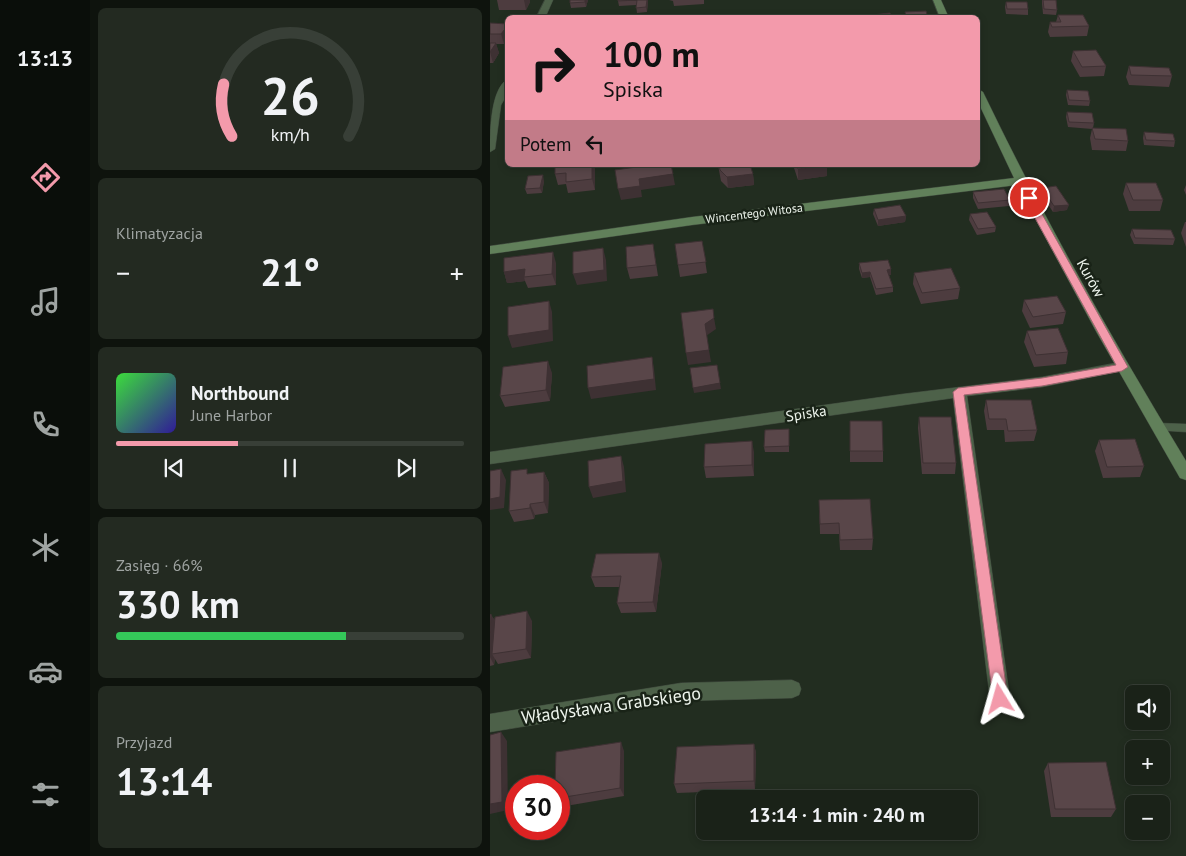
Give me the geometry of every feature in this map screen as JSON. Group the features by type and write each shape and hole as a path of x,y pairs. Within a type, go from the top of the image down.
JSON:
{"street":[{"path":"542,15 549,0"},
{"path":"937,0 944,15"},
{"path":"490,149 494,138 496,105 505,88"},
{"name":"Kurów","path":"980,96 1019,181 1122,367 1186,474"},
{"name":"Wincentego Witosa","path":"490,250 702,220 1019,181"},
{"name":"Spiska","path":"490,458 958,392 1042,382 1122,367"},
{"path":"958,392 1000,699"},
{"name":"Władysława Grabskiego","path":"490,723 681,692 792,689"}],"lane":[{"path":"1158,427 1186,428"}],"building":[{"path":"570,0 585,0 585,2 570,3"},
{"path":"637,0 647,0 646,7 636,8"},
{"path":"1043,0 1056,0 1057,10 1044,9"},
{"path":"1006,2 1027,2 1028,9 1007,9"},
{"path":"926,11 927,15 906,15 905,12"},
{"path":"890,13 891,15 872,15"},
{"path":"1058,15 1083,15 1089,26 1052,27 1050,22 1061,22"},
{"path":"490,23 505,24 505,29 501,34 490,34"},
{"path":"490,43 496,43 490,52"},
{"path":"1096,50 1106,66 1082,67 1073,51"},
{"path":"1129,66 1169,68 1172,76 1131,75"},
{"path":"1067,90 1088,91 1090,101 1069,100"},
{"path":"1067,112 1092,113 1094,123 1069,122"},
{"path":"1092,128 1126,129 1128,141 1095,139"},
{"path":"1144,132 1173,134 1175,141 1146,140"},
{"path":"555,167 592,167 592,179 566,182 566,173 555,174"},
{"path":"637,167 671,167 673,174 639,179 640,186 618,189 615,170"},
{"path":"719,167 751,167 753,174 727,177"},
{"path":"543,175 540,188 525,189 528,176"},
{"path":"1126,183 1156,183 1163,200 1133,200"},
{"path":"1056,186 1069,205 1054,206 1042,188"},
{"path":"1004,189 1010,200 978,203 973,192"},
{"path":"900,205 906,216 878,220 874,209"},
{"path":"987,212 996,227 978,229 970,214"},
{"path":"1132,229 1171,230 1175,239 1135,238"},
{"path":"702,241 706,262 678,265 675,244"},
{"path":"653,244 656,265 627,268 626,247"},
{"path":"603,248 604,270 573,274 573,252"},
{"path":"553,252 552,274 524,277 525,269 504,272 504,258"},
{"path":"888,260 891,269 887,270 893,287 876,289 870,272 862,273 859,263"},
{"path":"951,268 960,288 922,293 914,273"},
{"path":"1057,296 1066,312 1033,317 1024,300"},
{"path":"549,301 549,330 508,336 508,307"},
{"path":"713,309 714,318 705,324 709,350 686,353 681,313"},
{"path":"1058,328 1068,352 1036,355 1027,331"},
{"path":"652,357 654,379 588,388 587,366"},
{"path":"548,361 546,390 500,396 503,367"},
{"path":"717,365 720,383 693,388 690,368"},
{"path":"986,400 1031,400 1037,430 1008,431 1006,419 989,419"},
{"path":"919,417 951,417 956,463 923,463"},
{"path":"850,421 882,421 883,451 850,451"},
{"path":"789,429 789,446 764,447 765,430"},
{"path":"1135,439 1144,466 1107,467 1099,440"},
{"path":"752,441 752,465 704,467 705,444"},
{"path":"621,456 623,481 589,487 588,461"},
{"path":"501,469 500,497 490,499 490,471"},
{"path":"527,469 527,474 544,472 544,502 530,504 530,508 509,511 511,471"},
{"path":"870,499 873,539 840,540 839,523 820,524 819,500"},
{"path":"659,553 653,602 617,603 621,576 591,577 596,554"},
{"path":"527,611 526,649 492,654 495,617"},
{"path":"501,732 502,802 490,804 490,735"},
{"path":"621,742 620,788 570,796 570,775 555,775 556,752"},
{"path":"754,744 754,781 674,784 677,747"},
{"path":"1106,762 1116,809 1055,809 1048,763"}],"route":[{"path":"1000,699 958,392 1042,382 1122,367 1029,198"}]}
